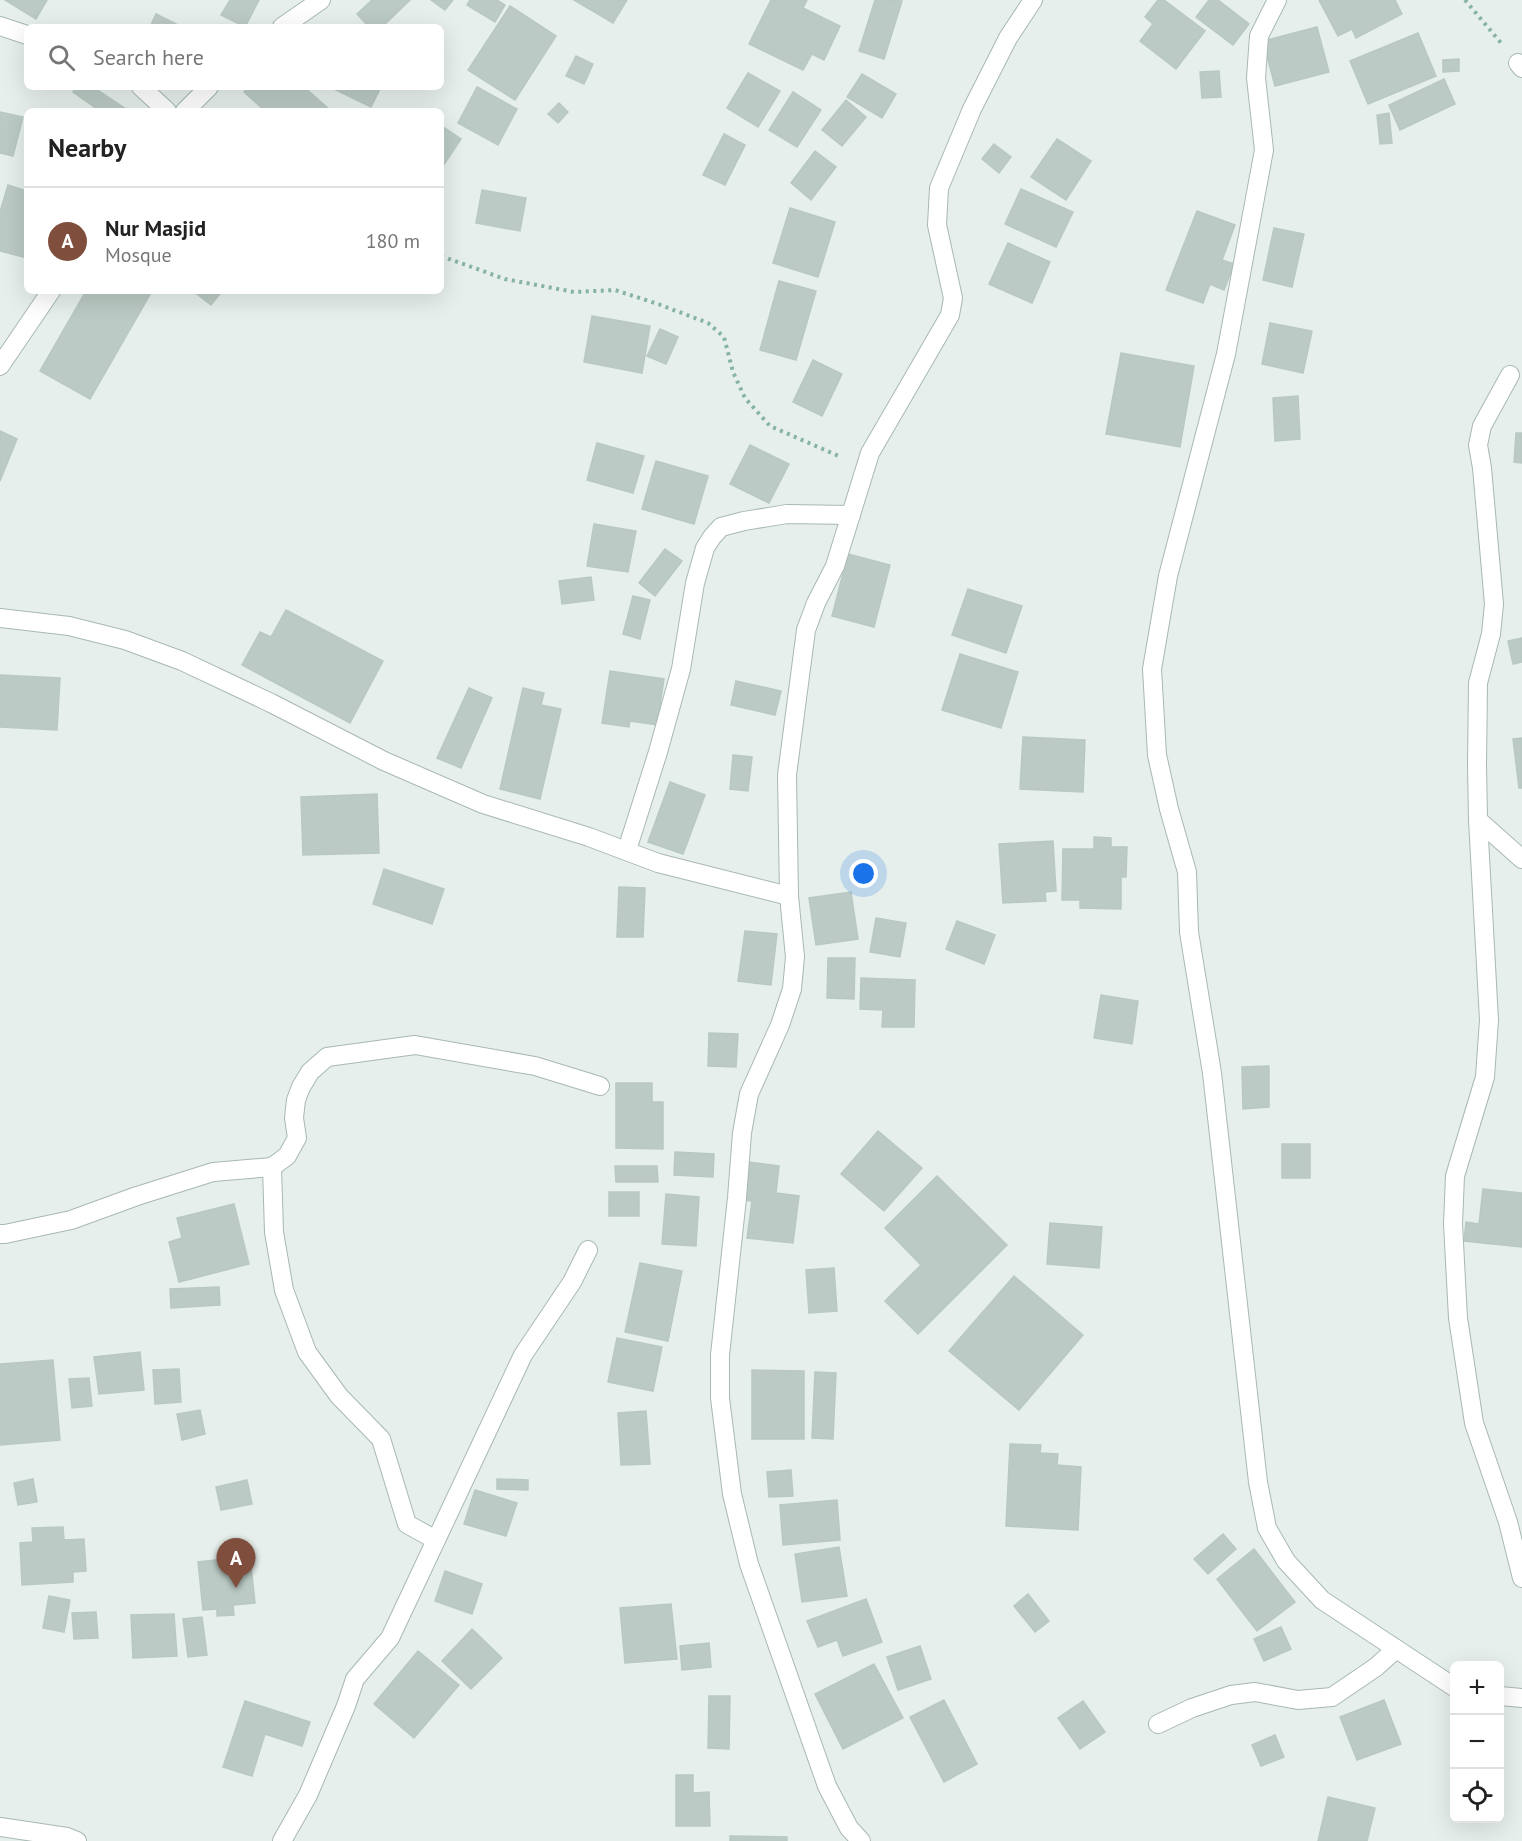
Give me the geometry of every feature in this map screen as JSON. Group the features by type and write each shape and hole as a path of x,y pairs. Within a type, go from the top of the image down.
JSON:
{"street":[{"path":"286,24 321,0"},
{"path":"861,1841 849,1828 827,1786 749,1564 732,1494 720,1398 720,1355 742,1133 749,1094 780,1025 792,989 795,957 789,896 787,775 806,630 816,603 835,566 870,453 950,315 953,298 937,225 939,188 972,110 1008,38 1033,0"},
{"path":"1276,0 1259,36 1258,46 1256,78 1264,150 1226,354 1168,576 1152,669 1157,755 1187,872 1189,932 1212,1073 1258,1482 1267,1528 1286,1561 1322,1600 1450,1684"},
{"path":"0,26 24,34"},
{"path":"146,90 164,108"},
{"path":"188,108 206,90"},
{"path":"0,366 49,294"},
{"path":"1510,375 1482,426 1478,445 1494,604 1491,634 1478,683 1478,820 1489,1020 1485,1077 1455,1176 1453,1224 1458,1318 1474,1423 1508,1522 1522,1578"},
{"path":"627,850 681,669 695,583 705,548 712,537 721,527 787,514 851,515"},
{"path":"0,618 69,626 125,640 182,661 271,703 384,761 483,804 658,862 789,896"},
{"path":"1478,820 1522,859"},
{"path":"0,1234 71,1220 213,1172 272,1167 287,1156 297,1138 294,1118 296,1100 301,1087 310,1072 327,1057 415,1045 535,1066 600,1086"},
{"path":"272,1167 274,1232 284,1290 307,1352 339,1396 381,1439 407,1524 436,1540"},
{"path":"282,1841 308,1795 355,1679 390,1638 523,1355 572,1282 588,1251"},
{"path":"1158,1724 1192,1708 1231,1695 1254,1692 1298,1700 1332,1697 1376,1667 1396,1649"},
{"path":"1504,1696 1522,1698"},
{"path":"0,1827 67,1837 77,1841"}],"path":[{"path":"1465,0 1520,65"},
{"path":"444,257 505,279 574,292 615,290 708,323 724,337 733,372 745,398 770,426 866,467"}],"building":[{"path":"5,0 47,0 36,19"},
{"path":"230,0 259,0 247,24 239,24 221,15"},
{"path":"372,0 410,0 385,24 366,24 357,14"},
{"path":"431,0 453,0 445,10"},
{"path":"470,0 497,0 505,5 495,22 467,5"},
{"path":"574,0 627,0 613,23"},
{"path":"771,0 807,0 803,8 840,26 824,60 812,54 803,70 749,44"},
{"path":"875,0 902,1 884,59 859,51"},
{"path":"1158,0 1164,0 1205,31 1176,69 1140,41 1153,24 1145,17"},
{"path":"1209,0 1218,0 1249,24 1233,45 1196,17"},
{"path":"1319,0 1395,0 1402,14 1356,38 1352,29 1338,36"},
{"path":"510,6 556,36 515,100 468,70"},
{"path":"156,14 176,24 151,24"},
{"path":"1317,27 1329,72 1275,86 1263,41"},
{"path":"1418,33 1436,76 1368,104 1350,61"},
{"path":"576,56 593,64 584,84 566,76"},
{"path":"1459,59 1459,71 1443,72 1443,60"},
{"path":"1219,71 1221,97 1202,98 1200,72"},
{"path":"748,73 780,91 758,127 727,108"},
{"path":"862,74 896,94 882,118 847,97"},
{"path":"1444,79 1455,104 1400,130 1389,105"},
{"path":"477,87 517,109 498,145 458,123"},
{"path":"74,90 98,90 124,108 96,108 73,92"},
{"path":"246,90 307,90 328,108 262,108 244,92"},
{"path":"336,90 380,90 371,107"},
{"path":"793,92 821,110 797,147 769,130"},
{"path":"846,100 866,117 842,146 822,130"},
{"path":"559,103 568,112 558,123 548,114"},
{"path":"0,112 23,117 13,156 0,153"},
{"path":"1389,113 1392,143 1380,144 1377,115"},
{"path":"444,127 461,139 444,164"},
{"path":"724,134 745,145 725,185 703,175"},
{"path":"1057,139 1091,161 1066,200 1031,177"},
{"path":"994,144 1011,157 999,173 982,159"},
{"path":"815,151 836,167 811,200 791,183"},
{"path":"8,185 24,190 24,257 0,251 0,212"},
{"path":"1021,189 1073,212 1056,247 1005,224"},
{"path":"482,190 526,198 520,231 476,223"},
{"path":"790,208 835,222 818,277 773,263"},
{"path":"1197,211 1235,225 1222,260 1234,264 1224,290 1210,284 1203,303 1166,290"},
{"path":"1274,228 1304,234 1292,287 1263,280"},
{"path":"1008,243 1050,262 1032,303 989,284"},
{"path":"779,281 816,291 796,360 760,350"},
{"path":"84,294 150,294 90,399 40,371"},
{"path":"197,294 220,294 211,305"},
{"path":"592,316 650,326 642,373 584,362"},
{"path":"1270,323 1312,331 1303,373 1262,364"},
{"path":"660,329 678,337 666,364 647,356"},
{"path":"1121,353 1194,366 1180,447 1106,434"},
{"path":"813,360 842,374 822,416 793,402"},
{"path":"1298,396 1300,439 1275,441 1273,398"},
{"path":"0,431 17,439 0,481"},
{"path":"1516,433 1522,433 1522,463 1514,462"},
{"path":"597,443 644,456 633,493 587,480"},
{"path":"750,445 789,464 769,503 730,484"},
{"path":"656,461 708,476 694,524 642,509"},
{"path":"594,524 636,531 628,572 587,566"},
{"path":"665,549 682,561 655,596 639,583"},
{"path":"848,554 890,565 874,627 832,616"},
{"path":"591,577 594,600 562,604 559,581"},
{"path":"968,589 1022,606 1006,653 952,635"},
{"path":"633,596 650,600 640,639 623,634"},
{"path":"286,610 383,661 350,723 242,665 260,632 271,637"},
{"path":"1522,638 1522,662 1513,664 1508,641"},
{"path":"960,654 1018,672 1001,728 942,710"},
{"path":"610,671 664,679 657,725 630,721 629,727 602,723"},
{"path":"0,675 60,678 57,730 0,727"},
{"path":"736,681 781,691 775,715 731,705"},
{"path":"469,688 492,698 461,768 437,758"},
{"path":"523,688 544,693 541,705 561,709 540,799 500,789"},
{"path":"1023,737 1085,740 1083,792 1020,789"},
{"path":"1522,738 1522,788 1519,788 1513,739"},
{"path":"733,755 752,757 748,791 730,789"},
{"path":"670,782 705,795 683,854 648,842"},
{"path":"377,794 379,853 303,855 301,797"},
{"path":"1094,837 1111,838 1111,847 1127,847 1126,877 1121,877 1121,909 1080,908 1080,900 1062,900 1063,849 1094,849"},
{"path":"1053,841 1056,891 1045,892 1046,901 1003,903 999,844"},
{"path":"384,869 444,889 432,924 373,904"},
{"path":"619,887 645,888 643,937 617,937"},
{"path":"851,892 858,939 816,945 809,898"},
{"path":"876,918 906,923 900,957 870,952"},
{"path":"957,921 995,935 984,964 946,949"},
{"path":"745,931 777,934 771,985 738,981"},
{"path":"828,958 855,958 854,999 827,998"},
{"path":"861,978 915,980 914,1027 882,1027 883,1010 860,1009"},
{"path":"1101,995 1138,1001 1132,1044 1094,1038"},
{"path":"709,1033 738,1034 736,1067 708,1066"},
{"path":"1269,1066 1269,1107 1243,1109 1242,1067"},
{"path":"616,1083 652,1083 652,1102 663,1102 663,1149 616,1148"},
{"path":"878,1131 922,1168 884,1211 841,1174"},
{"path":"1282,1144 1310,1144 1310,1178 1282,1178"},
{"path":"675,1152 714,1154 713,1177 674,1175"},
{"path":"748,1162 779,1166 776,1193 799,1196 793,1243 747,1238 752,1201 743,1200"},
{"path":"615,1166 657,1166 658,1182 616,1182"},
{"path":"937,1176 1007,1245 918,1334 885,1301 921,1265 885,1228"},
{"path":"1483,1189 1522,1193 1522,1247 1464,1241 1466,1222 1479,1224"},
{"path":"609,1192 639,1192 639,1216 609,1216"},
{"path":"666,1194 699,1197 696,1246 662,1244"},
{"path":"234,1204 249,1264 179,1282 169,1242 182,1238 177,1218"},
{"path":"1050,1223 1102,1227 1099,1268 1047,1264"},
{"path":"640,1263 682,1271 668,1341 625,1332"},
{"path":"834,1268 837,1311 809,1313 806,1270"},
{"path":"1014,1276 1083,1335 1019,1410 949,1351"},
{"path":"219,1287 220,1305 171,1308 170,1289"},
{"path":"617,1338 662,1347 653,1391 608,1382"},
{"path":"140,1352 144,1390 99,1394 94,1357"},
{"path":"53,1360 60,1440 0,1445 0,1364"},
{"path":"179,1369 181,1402 155,1404 153,1370"},
{"path":"752,1370 804,1371 804,1439 752,1439"},
{"path":"815,1372 836,1373 833,1439 812,1438"},
{"path":"89,1378 92,1406 72,1408 69,1379"},
{"path":"200,1410 205,1434 182,1440 177,1414"},
{"path":"646,1411 650,1464 621,1465 618,1413"},
{"path":"1010,1444 1041,1445 1040,1453 1058,1454 1057,1465 1081,1467 1078,1530 1006,1526"},
{"path":"791,1470 793,1496 769,1497 767,1472"},
{"path":"33,1479 37,1502 18,1505 14,1483"},
{"path":"497,1479 528,1480 528,1490 497,1489"},
{"path":"247,1480 252,1504 221,1510 216,1487"},
{"path":"475,1490 517,1503 506,1536 464,1524"},
{"path":"837,1500 840,1540 783,1545 780,1505"},
{"path":"63,1527 64,1540 84,1539 86,1571 73,1572 73,1582 22,1585 20,1543 33,1542 32,1528"},
{"path":"1223,1534 1236,1549 1208,1574 1194,1559"},
{"path":"839,1547 847,1596 802,1602 795,1554"},
{"path":"1254,1549 1295,1602 1257,1631 1217,1579"},
{"path":"250,1556 255,1603 233,1605 234,1615 217,1616 217,1609 203,1610 198,1562"},
{"path":"445,1571 482,1584 472,1614 435,1601"},
{"path":"1028,1594 1049,1621 1035,1632 1014,1606"},
{"path":"49,1596 70,1600 64,1632 43,1628"},
{"path":"866,1599 882,1642 843,1656 837,1640 818,1647 807,1621"},
{"path":"671,1604 677,1659 625,1663 620,1608"},
{"path":"96,1612 98,1638 74,1639 72,1613"},
{"path":"174,1614 177,1656 133,1658 131,1615"},
{"path":"202,1617 207,1655 188,1657 183,1619"},
{"path":"1281,1627 1291,1649 1264,1661 1254,1639"},
{"path":"472,1629 502,1658 471,1689 442,1661"},
{"path":"709,1643 711,1667 682,1670 680,1646"},
{"path":"920,1646 931,1679 898,1690 887,1657"},
{"path":"418,1651 459,1685 414,1738 374,1704"},
{"path":"874,1664 903,1718 843,1749 815,1694"},
{"path":"709,1696 730,1696 729,1749 708,1748"},
{"path":"944,1700 977,1764 944,1782 910,1717"},
{"path":"1384,1700 1401,1744 1357,1760 1340,1717"},
{"path":"245,1701 310,1722 302,1746 265,1734 252,1776 223,1767"},
{"path":"1083,1701 1105,1732 1080,1749 1058,1718"},
{"path":"1275,1735 1284,1757 1261,1766 1252,1745"},
{"path":"676,1775 693,1775 693,1793 709,1792 710,1826 676,1826"},
{"path":"1328,1797 1375,1808 1367,1841 1318,1841"},
{"path":"730,1836 787,1837 787,1841 730,1841"}],"place":[{"name":"Nur Masjid","path":"236,1588"}]}
